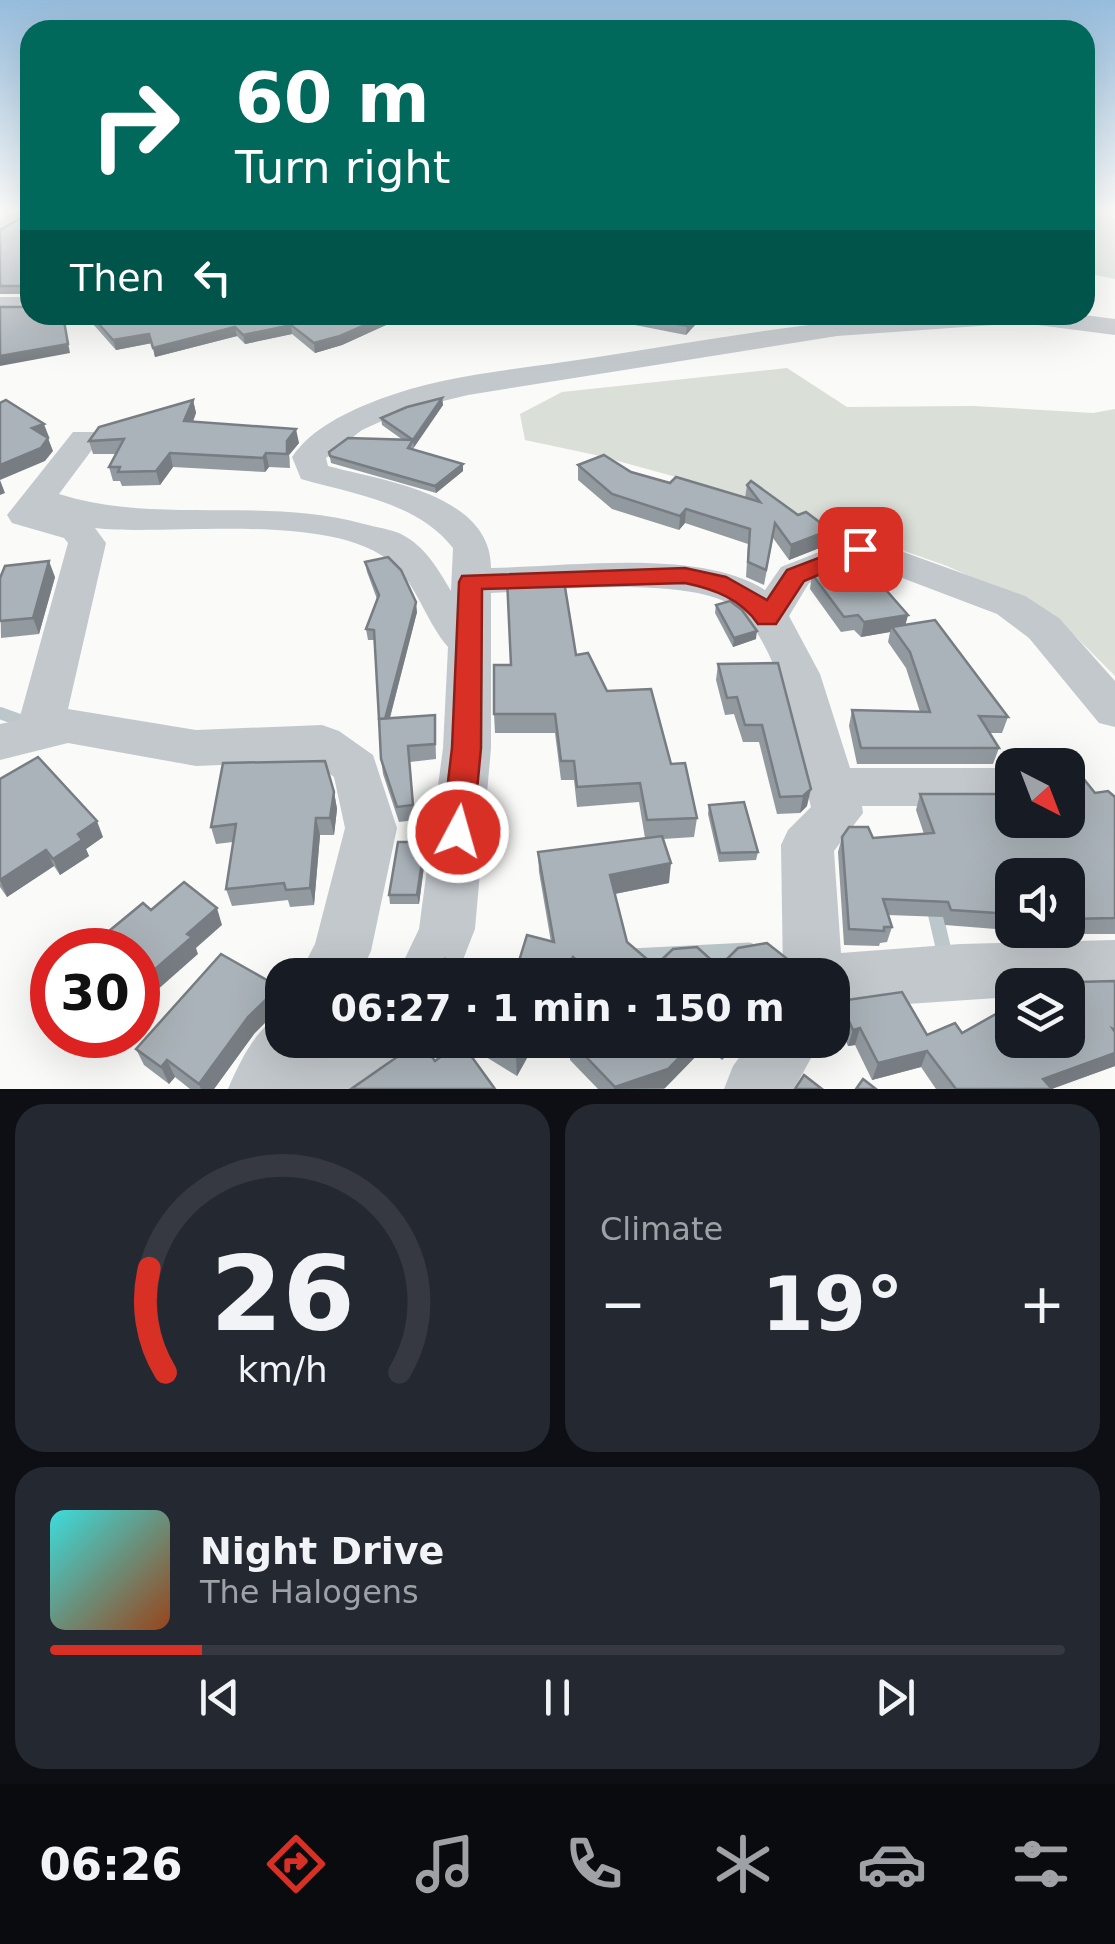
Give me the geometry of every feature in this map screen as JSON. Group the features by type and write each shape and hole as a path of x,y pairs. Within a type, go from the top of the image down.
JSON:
{"street":[{"path":"434,958 447,929 466,748 472,546 448,517 394,494 313,472 309,457 325,440 351,423 395,404 468,386 837,328 880,325"},
{"path":"20,736 88,543 77,530 25,515 84,439"},
{"path":"36,498 98,518 276,520 336,528 388,542 416,564 449,622 469,644"},
{"path":"767,618 795,576 860,549 1012,605 1044,628 1115,711"},
{"path":"470,582 685,576 718,582 756,602 784,643 838,813 807,845 812,958"},
{"path":"20,736 68,726 196,748 322,743 356,768 371,828 339,958"},
{"path":"830,787 995,788"},
{"path":"850,980 960,971 1115,967"},
{"path":"260,1089 283,1058"},
{"path":"304,1089 345,1058"},
{"path":"756,1089 778,1058"}],"shaded area":[{"path":"1095,261 1115,261 1115,279 1095,275"},
{"path":"787,368 847,407 974,406 1093,413 1115,409 1115,676 1053,614 947,566 763,501 600,456 525,440 520,414 562,392"}],"building":[{"path":"0,261 20,261 20,286 0,286"},
{"path":"0,307 20,307 20,325 65,325 68,344 0,356"},
{"path":"100,325 291,325 243,335 235,327 153,348 149,334 113,340"},
{"path":"291,325 365,325 340,336 314,343"},
{"path":"442,398 413,440 381,418 407,407"},
{"path":"6,400 44,424 32,428 48,438 41,448 0,465 0,403"},
{"path":"193,400 184,421 296,429 287,441 287,454 266,453 263,458 170,453 156,471 118,472 120,467 109,467 124,439 89,441 99,427"},
{"path":"348,438 413,440 408,448 463,464 435,486 330,456 329,452"},
{"path":"604,455 631,472 670,483 676,477 760,502 747,485 751,481 798,515 806,512 830,530 791,545 775,523 766,570 748,562 750,529 686,509 680,516 612,494 578,465"},
{"path":"861,552 878,564 865,566 908,615 864,622 858,615 844,617 812,574"},
{"path":"388,557 401,570 416,602 385,719 379,719 374,630 366,629 379,595 365,562"},
{"path":"49,561 33,618 0,621 0,578 5,566"},
{"path":"563,575 576,655 588,653 607,691 651,689 671,764 685,763 697,818 647,820 640,783 577,787 574,761 561,761 555,714 494,714 494,665 511,665 507,578"},
{"path":"730,601 757,631 734,638 716,605"},
{"path":"935,620 1008,717 979,716 999,748 861,748 852,710 930,712 910,652 892,627"},
{"path":"778,663 811,789 803,796 780,797 762,725 745,725 737,697 727,698 718,664"},
{"path":"435,715 435,744 408,746 413,805 397,807 381,759 379,719"},
{"path":"38,757 97,821 78,834 82,840 53,859 46,850 0,880 0,779"},
{"path":"325,761 334,792 330,818 316,818 310,888 286,890 284,883 226,889 236,824 211,827 223,763"},
{"path":"1085,780 1095,793 1108,791 1115,797 1115,918 1085,919 1085,858 995,858 995,913 951,910 948,902 883,899 892,927 884,927 884,931 849,929 842,837 849,827 868,827 873,838 934,833 920,794 995,794 995,838 1085,838"},
{"path":"744,802 758,852 720,853 709,805"},
{"path":"662,836 671,863 610,875 627,942 646,958 520,958 527,935 554,942 538,852"},
{"path":"398,842 425,842 417,895 389,895"},
{"path":"184,882 217,908 160,965 160,928 113,928 143,903 151,910"},
{"path":"767,943 786,958 728,958 738,948"},
{"path":"697,947 709,958 663,958 673,949"},
{"path":"221,954 265,979 265,1001 248,1017 199,1084 167,1060 161,1067 148,1058 160,1058 160,1022"},
{"path":"1115,981 1115,1053 1043,1079 1052,1089 956,1089 927,1051 878,1063 860,1028 853,1030 850,1023 850,1000 902,992 927,1035 955,1023 962,1033 995,1015 995,1058 1085,1058 1085,982"},
{"path":"396,1058 473,1058 495,1089 351,1089"},
{"path":"587,1058 679,1058 668,1069 615,1087"},
{"path":"804,1075 822,1089 795,1089"},
{"path":"863,1079 876,1089 856,1089"}],"waterway":[{"path":"0,713 22,721"},
{"path":"933,904 944,951 940,951"},
{"path":"631,956 749,950"}],"route":[{"path":"458,832 466,748 470,582 685,576 718,582 756,602 767,618 795,576 860,549"}]}
